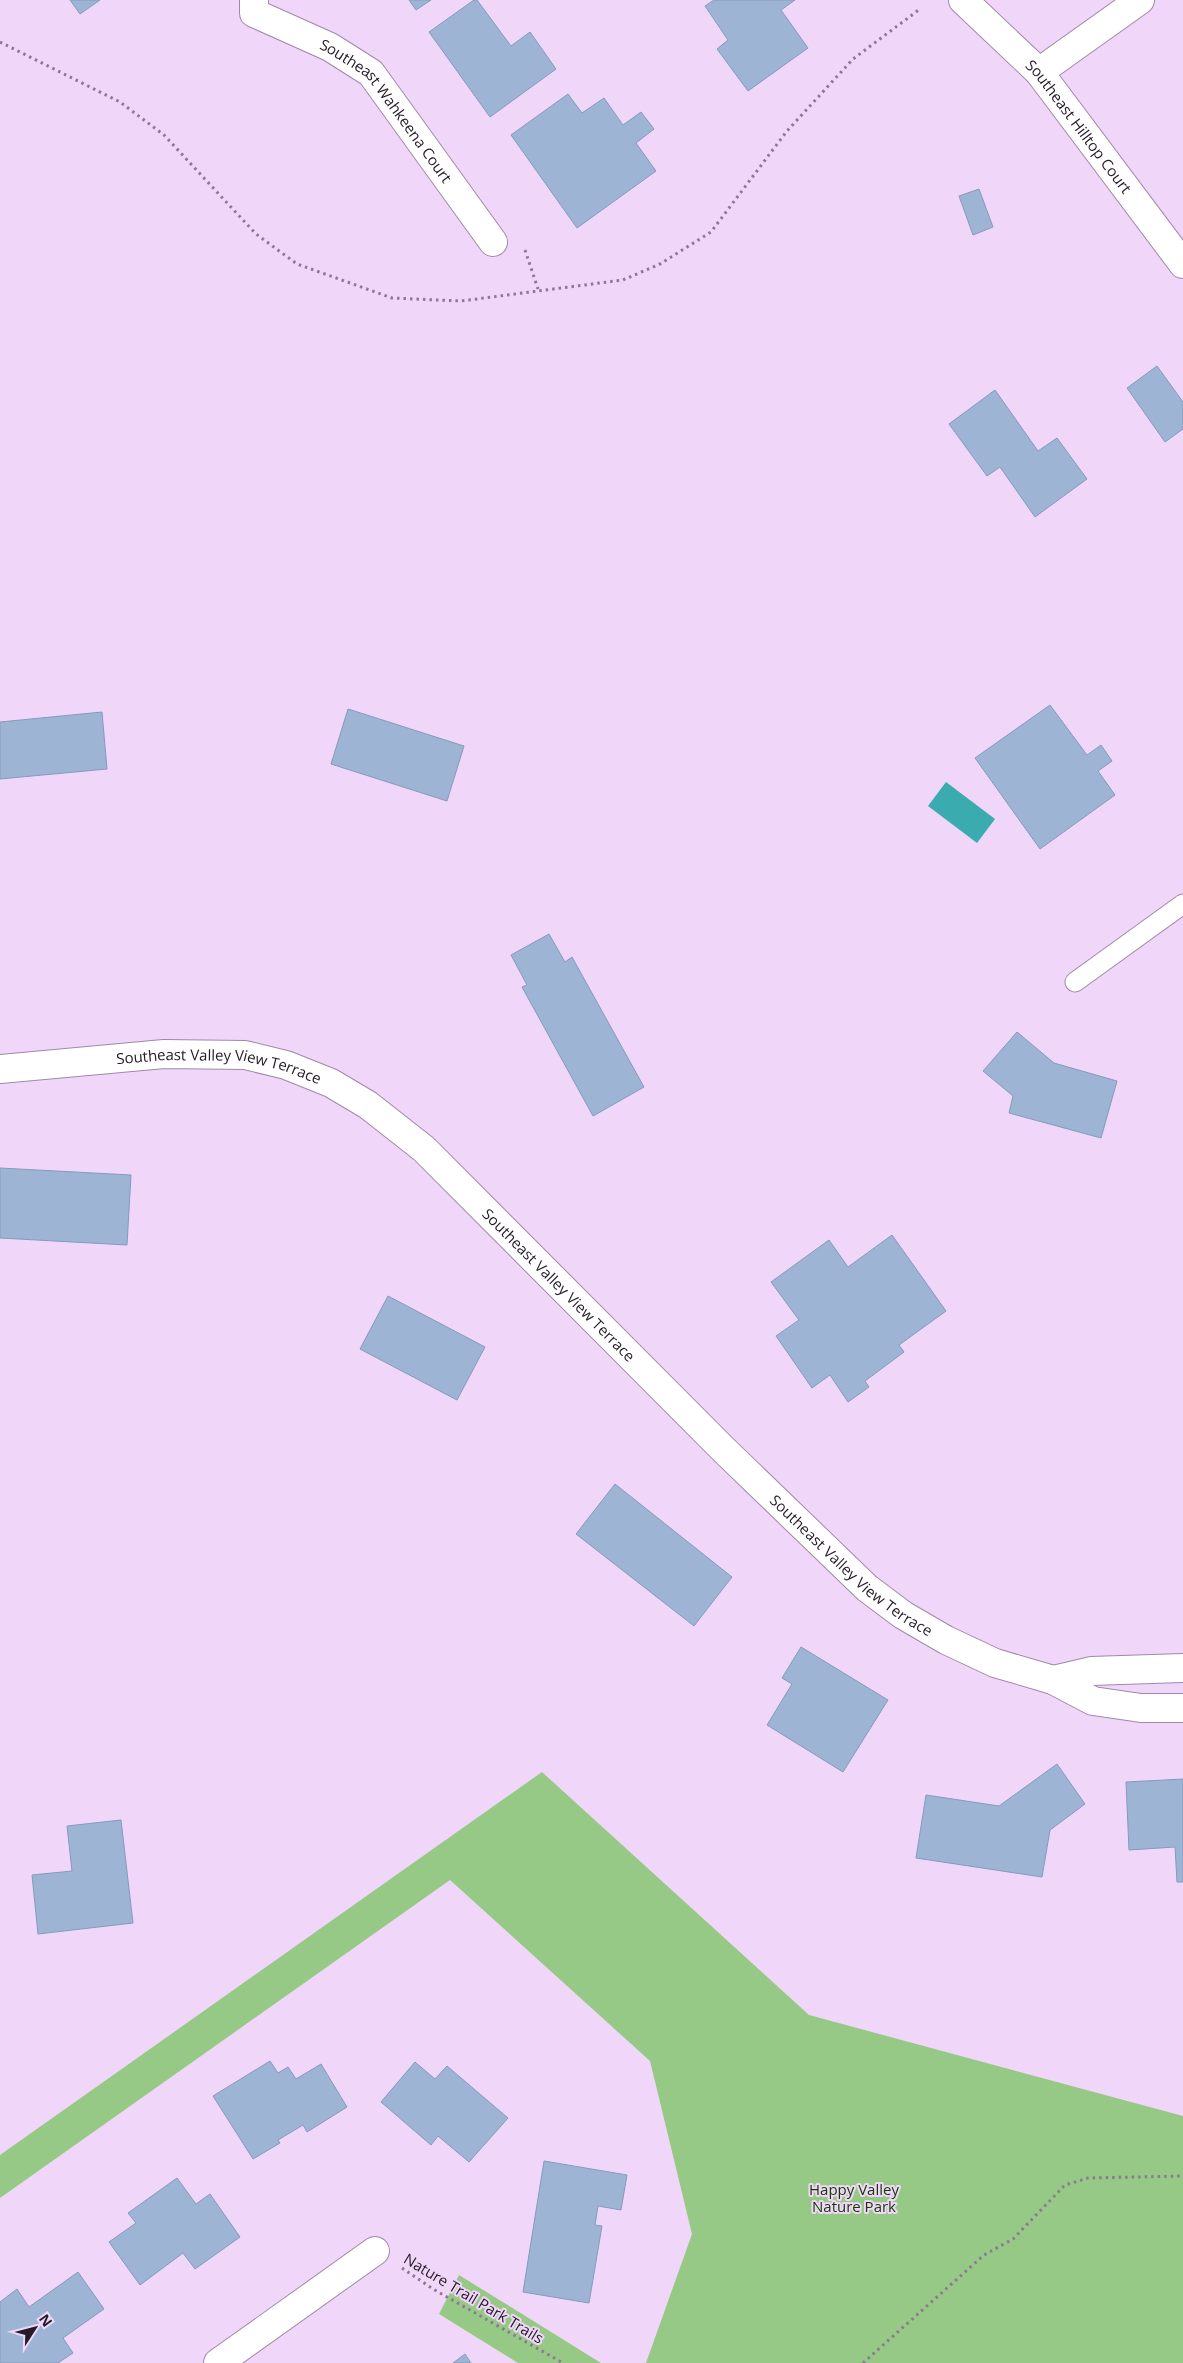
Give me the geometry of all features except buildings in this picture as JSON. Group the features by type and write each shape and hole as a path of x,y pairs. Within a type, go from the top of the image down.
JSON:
{"street":[{"name":"Southeast Hilltop Court","path":"963,0 1039,72 1183,264"},
{"path":"1039,72 1140,0"},
{"name":"Southeast Wahkeena Court","path":"254,6 330,47 371,73 493,242"},
{"name":"Southeast Valley View Terrace","path":"0,1069 164,1054 245,1055 286,1065 331,1083 368,1105 424,1149 723,1449 867,1588 903,1615 946,1640 995,1663 1053,1680 1093,1701 1141,1708 1183,1708"},
{"name":"Southeast Valley View Terrace","path":"1053,1680 1091,1671 1183,1668"},
{"path":"218,2363 375,2250"}],"lane":[{"path":"1075,982 1183,904"}],"path":[{"path":"863,2363 984,2255 1013,2239 1065,2185 1088,2178 1183,2176"},
{"name":"Nature Trail Park Trails","path":"375,2250 433,2289 563,2363"}],"green space":[{"name":"Happy Valley Nature Park","path":"542,1772 809,2015 1183,2116 1183,2363 646,2363 692,2234 650,2061 450,1880 0,2198 0,2155"},
{"path":"459,2275 601,2363 518,2363 439,2314"}],"shaded area":[{"path":"946,782 995,819 977,843 928,806"}]}
